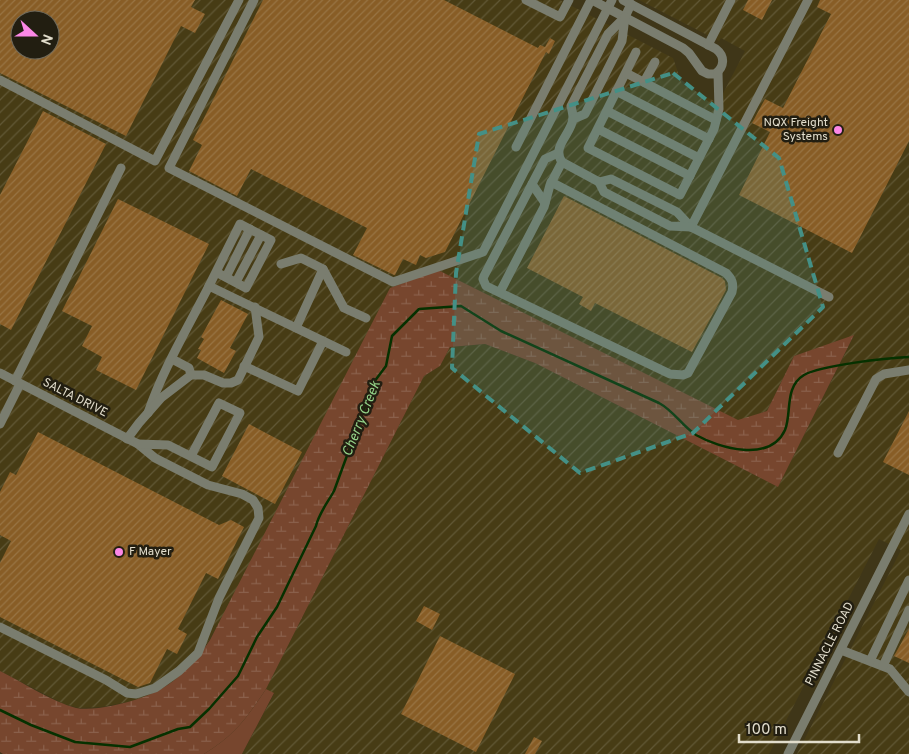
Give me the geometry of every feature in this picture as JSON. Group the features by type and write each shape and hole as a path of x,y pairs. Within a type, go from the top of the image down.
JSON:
{"street":[{"path":"0,80 155,161 239,0"},
{"path":"254,0 169,168 393,282 483,252 611,4"},
{"path":"526,0 560,17 569,0"},
{"path":"516,147 591,0 611,4 625,17 686,49 697,66 705,73 712,74 718,72"},
{"path":"708,45 731,0"},
{"path":"692,227 808,0"},
{"path":"573,119 585,114 622,41 627,2 719,51 723,59 718,72 719,109 709,139 680,195 588,148 636,52"},
{"path":"551,182 726,272 733,282 732,292 688,373 683,375 670,374 486,286 483,280 545,159 558,153 573,119 572,106 608,34 625,17"},
{"path":"644,82 654,62"},
{"path":"626,73 716,120"},
{"path":"585,79 599,86"},
{"path":"616,92 709,139"},
{"path":"607,111 699,158"},
{"path":"598,129 690,176"},
{"path":"558,153 562,162 599,182 604,192 670,226 692,227"},
{"path":"500,292 545,203 551,182 562,162"},
{"path":"0,424 17,382 121,168"},
{"path":"599,182 611,179 620,183 677,212 692,227 829,297"},
{"path":"532,184 545,203"},
{"path":"148,413 153,398 172,359 240,224 270,240 246,288 216,272"},
{"path":"226,277 250,230"},
{"path":"282,264 301,258 324,270 344,308 366,318"},
{"path":"296,328 324,270"},
{"path":"209,286 346,352"},
{"path":"127,439 161,398 191,376 204,375 222,383 231,383 238,380 258,337 255,308"},
{"path":"244,366 298,391 323,341"},
{"path":"172,359 189,368 191,376"},
{"path":"838,453 876,379 884,374 909,370"},
{"name":"SALTA DRIVE","path":"0,373 138,444"},
{"path":"138,444 168,445 212,467 240,413 219,402 191,456"},
{"path":"0,627 106,680 127,693 136,694 155,688 179,671 198,652 219,598 257,523 259,518 258,508 253,500 242,494 208,486 155,458 138,444"},
{"name":"PINNACLE ROAD","path":"788,754 909,514"},
{"path":"870,661 909,580"},
{"path":"883,666 909,610"},
{"path":"841,650 890,669 909,692"}],"highlighted area":[{"path":"673,73 779,158 823,307 693,433 580,473 452,368 456,273 479,134"}],"shaded area":[{"path":"0,0 560,0 673,58 682,84 718,103 745,51 721,38 719,41 639,0 909,0 909,754 797,754 901,550 879,539 769,754 242,754 274,694 266,689 424,376 440,366 450,347 485,344 535,363 778,487 854,336 794,356 767,411 738,421 438,270 197,659 178,678 155,693 133,701 101,707 79,708 64,704 0,671"}],"green space":[{"path":"438,270 738,420 767,411 794,356 854,335 778,487 535,363 485,344 450,347 440,366 424,376 266,689 246,718 232,733 204,754 3,754 0,752 0,671 57,701 76,708 89,709 128,702 156,692 179,676 200,654 210,640 390,288"},
{"path":"266,689 274,693 242,754 204,754 224,740 239,726"}],"building":[{"path":"0,0 195,0 191,7 205,14 195,33 181,26 126,136 0,73"},
{"path":"263,0 444,0 538,48 540,45 545,47 550,38 555,41 549,54 546,52 445,252 426,258 420,255 416,265 403,259 394,275 353,255 367,228 251,169 237,196 189,171 202,145 193,140"},
{"path":"748,0 772,0 762,20 743,10"},
{"name":"NQX Freight Systems","path":"820,0 909,0 909,141 852,253 739,195 770,132 752,123 765,99 783,108 831,14 817,7"},
{"path":"43,111 106,144 11,330 0,324 0,195"},
{"path":"564,196 725,281 726,290 692,352 595,303 591,311 579,304 583,297 527,268"},
{"path":"118,199 209,244 136,390 96,370 102,357 82,346 92,326 62,311"},
{"path":"221,300 248,314 230,348 236,351 224,373 197,358 201,350 198,349 204,339 201,337"},
{"path":"909,411 909,475 883,462"},
{"path":"249,424 302,452 275,504 222,476"},
{"name":"F Mayer","path":"38,432 219,525 231,520 244,527 218,579 206,573 178,629 187,634 177,654 167,649 150,683 138,687 0,617 0,563 11,541 0,535 0,492 10,472 16,475"},
{"path":"424,606 440,614 432,630 416,621"},
{"path":"909,629 909,663 894,656"},
{"path":"440,636 515,674 476,752 401,714"},
{"path":"534,737 542,741 535,754 525,754"}],"waterway":[{"name":"Cherry Creek","path":"0,710 31,725 75,742 130,747 178,729 190,727 209,709 238,676 257,637 277,607 321,512 334,491 374,382 386,366 392,336 419,309 461,306 501,331 659,403 696,435 730,448 744,450 768,447 778,440 785,430 787,423 791,393 798,380 804,375 839,365 909,357"}],"place":[{"name":"NQX Freight Systems","path":"838,130"},
{"name":"F Mayer","path":"119,552"}]}
